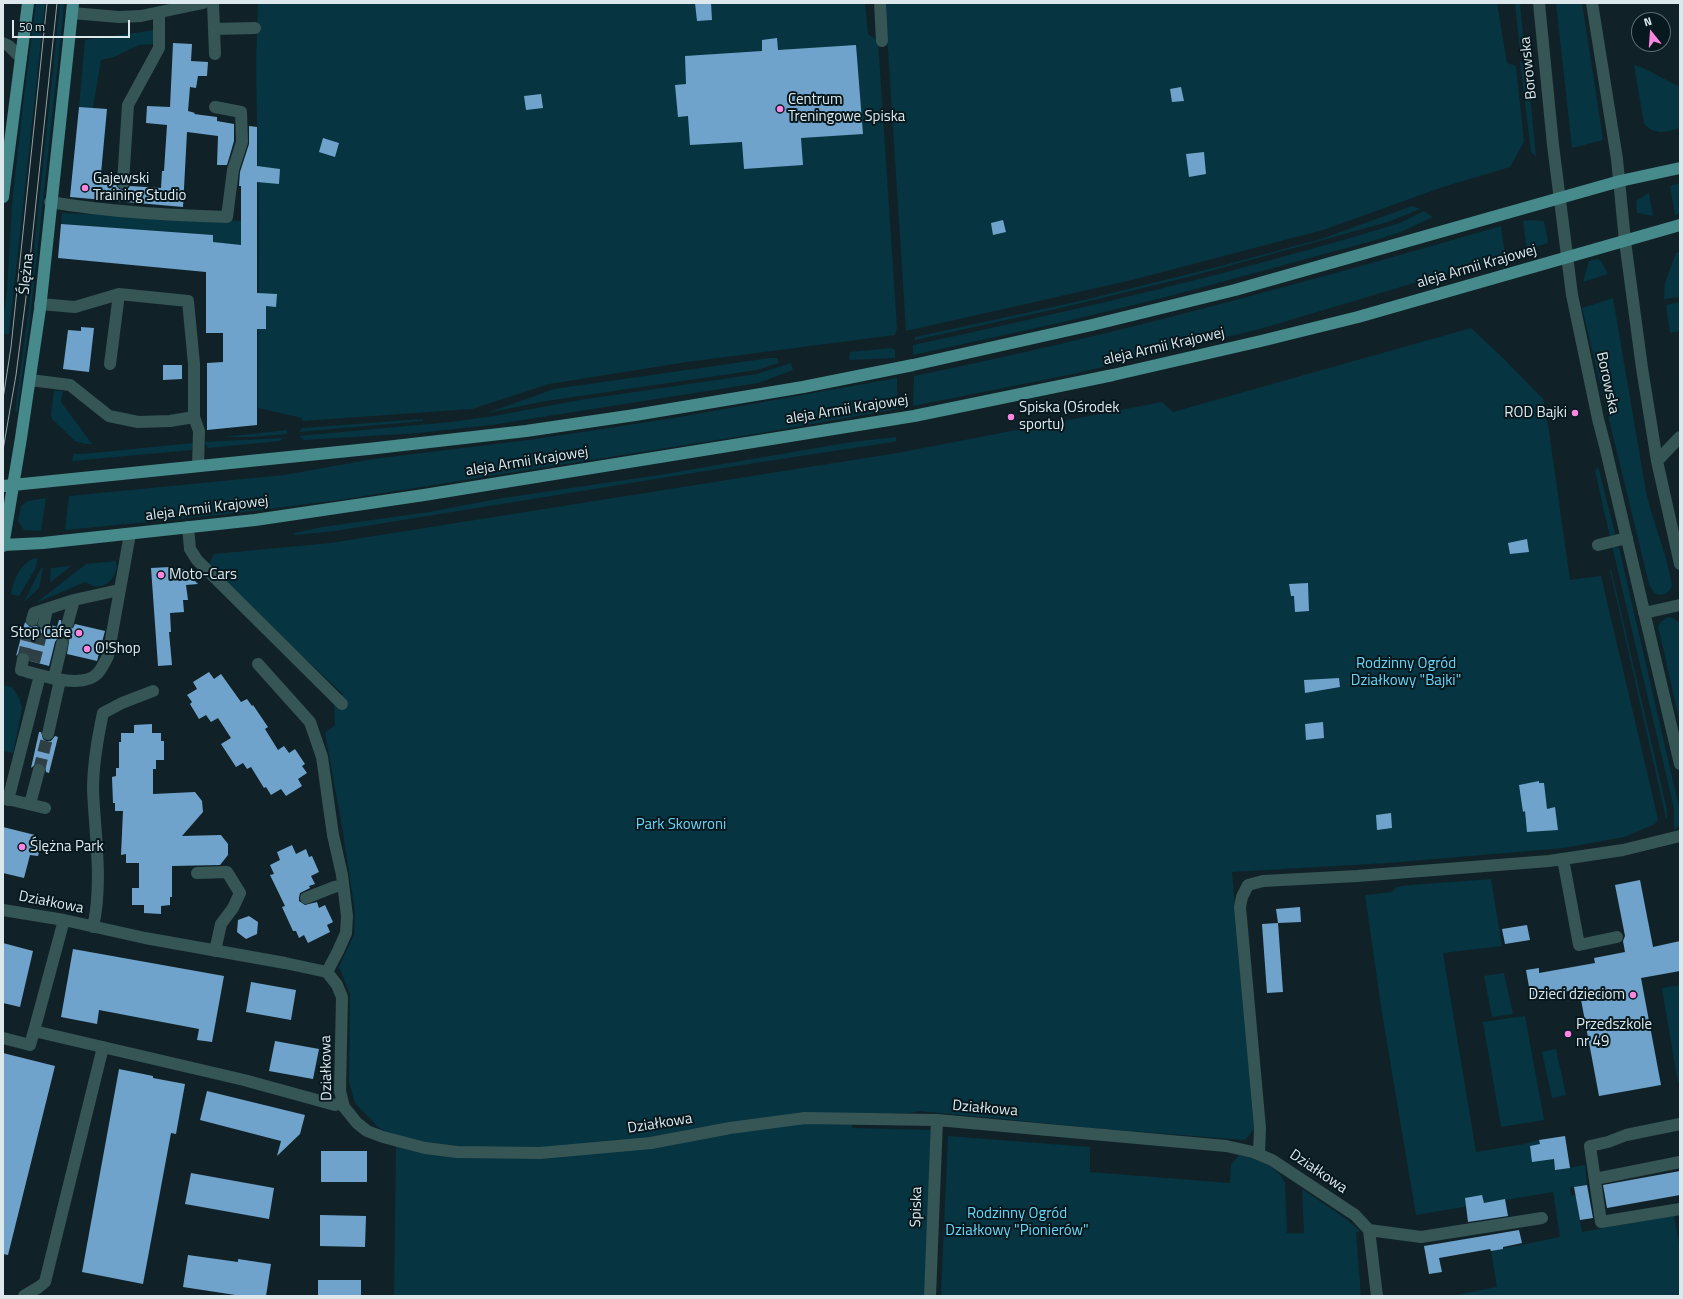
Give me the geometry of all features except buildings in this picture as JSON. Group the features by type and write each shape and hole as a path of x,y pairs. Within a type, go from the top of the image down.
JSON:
{"main road":[{"path":"3,197 28,3"},
{"name":"Ślężna","path":"3,545 8,485 30,380 40,304 50,202 73,8"},
{"name":"aleja Armii Krajowej","path":"8,485 368,449 526,431 635,415 803,387 913,365 1092,325 1235,290 1620,181 1680,168"},
{"name":"aleja Armii Krajowej","path":"3,545 43,543 255,520 424,495 909,416 1113,375 1350,319 1680,225"}],"street":[{"path":"73,8 119,17 160,13 203,3"},
{"path":"213,3 215,54"},
{"path":"880,3 882,41"},
{"name":"Borowska","path":"1539,3 1553,145 1574,311 1598,419 1680,764"},
{"path":"1592,3 1620,181 1625,241 1642,368 1657,461 1680,564"},
{"path":"123,183 128,105 159,48 160,13"},
{"path":"214,29 254,28"},
{"path":"3,43 9,46 21,58"},
{"path":"50,202 93,209 154,214 227,217 233,170 242,142 241,112 215,107"},
{"path":"40,304 75,307 119,294 188,301 194,364 194,417 199,431 198,466"},
{"path":"110,364 119,294"},
{"path":"30,380 70,385 109,416 138,422 170,421 194,417"},
{"path":"1657,461 1680,437"},
{"path":"188,527 190,549 197,560 342,704"},
{"path":"45,808 6,799 32,667 57,679 84,681 98,674 108,656 130,534"},
{"path":"1598,545 1627,538"},
{"path":"38,622 47,608 74,600 119,590"},
{"path":"68,622 74,600"},
{"path":"1644,613 1680,605"},
{"path":"48,734 62,644"},
{"path":"258,664 310,722 322,757 333,835 343,885 347,916 346,932 338,951 326,972"},
{"path":"93,927 97,904 98,866 93,788 98,734 103,713 122,703 153,691"},
{"path":"30,804 39,770"},
{"path":"1259,1154 1260,1128 1240,907 1242,897 1248,885 1263,881 1357,876 1564,859 1623,850 1680,836"},
{"path":"1564,859 1579,945 1617,937"},
{"path":"197,873 227,872 240,893 233,908 222,924 215,951"},
{"path":"306,898 343,885"},
{"name":"Działkowa","path":"3,910 64,920 93,927 326,972 337,985 342,997 340,1084 342,1103 352,1117 366,1131 383,1137 438,1150 457,1152 540,1153 651,1143 794,1118 937,1120 1213,1144 1245,1150 1272,1160 1355,1215 1369,1230"},
{"path":"3,1038 30,1045 64,920"},
{"path":"34,1030 244,1080 335,1105 342,1103"},
{"path":"24,1296 45,1282 103,1047"},
{"name":"Spiska","path":"930,1296 937,1120"},
{"path":"1680,1124 1626,1135 1608,1142 1590,1146 1601,1222 1680,1209"},
{"path":"1595,1179 1680,1162"},
{"path":"1377,1296 1369,1230 1421,1236 1542,1218"}],"green space":[{"path":"36,3 45,3 9,334 3,334 12,204"},
{"path":"60,3 64,3 62,26 30,319 17,412 15,411 29,308"},
{"path":"258,3 865,3 868,34 878,41 897,328 895,335 687,362 549,384 472,409 302,421 302,418 258,408 259,226 256,63"},
{"path":"885,3 1497,3 1507,63 1516,66 1524,142 1510,167 1443,187 1323,230 1132,280 906,331"},
{"path":"1515,3 1520,3 1524,45 1520,51"},
{"path":"1556,3 1582,3 1603,140 1572,148"},
{"path":"155,30 155,44 139,45 114,57 101,60 93,108 79,107 85,40"},
{"path":"1520,61 1527,65 1536,156 1531,152"},
{"path":"1634,65 1641,67 1680,87 1680,128 1666,132 1657,132 1648,128 1644,124"},
{"path":"1680,183 1680,214 1675,215 1670,186"},
{"path":"1649,193 1653,216 1637,213 1636,201"},
{"path":"1412,206 1420,209 1388,222 1192,276 1065,307 915,340 915,337 1080,301 1217,267 1321,239"},
{"path":"1424,211 1433,217 1401,232 1376,240 1166,297 1059,323 913,355 913,345 1097,304 1219,274 1400,223"},
{"path":"62,213 241,221 241,247 212,247 213,235 61,224"},
{"path":"1523,221 1544,221 1548,241 1547,243 1527,250"},
{"path":"1501,226 1505,256 1260,329 1073,374 913,406 914,376 1062,344 1136,326 1282,288"},
{"path":"1680,252 1680,297 1664,299 1665,283 1676,253"},
{"path":"1597,259 1601,261 1608,274 1583,282 1589,261"},
{"path":"1613,298 1646,492 1670,574 1672,586 1667,593 1663,595 1654,593 1649,584 1582,308"},
{"path":"1680,302 1680,331 1670,333 1666,305"},
{"name":"Park Skowroni","path":"1471,328 1543,398 1570,580 1601,576 1658,819 1655,824 1624,837 1564,848 1388,863 1232,872 1254,1129 1245,1140 1104,1129 920,1111 910,1113 852,1113 852,1128 931,1130 925,1296 394,1296 396,1149 392,1135 378,1127 355,1103 349,1082 350,994 339,967 354,935 355,912 343,832 325,733 335,725 334,703 343,694 255,612 209,564 214,554 330,543 897,453 1162,402 1173,412"},
{"path":"892,348 895,350 895,358 849,360 850,352"},
{"path":"777,358 779,363 757,370 546,401 487,413 554,389"},
{"path":"791,363 793,370 758,383 491,425 419,433 304,440 299,436 450,422 494,416 580,400 757,374"},
{"path":"897,378 897,409 767,432 339,500 228,514 65,530 69,496 284,475 373,459 529,440 674,418"},
{"path":"54,391 63,391 61,402 92,444 85,444 75,441 52,419 51,414"},
{"path":"422,419 423,421 299,432 302,428"},
{"path":"287,430 287,434 253,437 223,437"},
{"path":"896,437 896,441 893,442 335,531 295,535 295,533 322,527 429,512 497,499 665,474 851,442"},
{"path":"283,438 280,441 208,448 204,442"},
{"path":"193,443 192,450 72,461 74,454"},
{"path":"1598,466 1615,534 1610,537 1595,471"},
{"path":"46,498 41,531 24,530 18,521 21,506 28,501"},
{"path":"1612,546 1619,548 1680,811 1680,825 1674,830 1674,808"},
{"path":"38,558 35,569 19,596 11,594 19,571 27,562"},
{"path":"116,561 116,571 108,583 94,586 85,582 36,603 86,564"},
{"path":"71,566 52,581 50,582 51,568"},
{"path":"41,568 43,568 39,588 24,602"},
{"path":"1611,569 1667,810 1667,818 1610,570"},
{"path":"1667,617 1673,618 1680,623 1680,723 1658,626"},
{"path":"3,685 12,687 19,698 22,708 13,753 3,751"},
{"path":"1491,879 1502,946 1443,953 1476,1152 1539,1140 1542,1157 1553,1156 1555,1170 1585,1165 1587,1185 1570,1188 1571,1196 1576,1195 1582,1232 1674,1215 1680,1249 1680,1296 1450,1296 1497,1287 1491,1251 1560,1237 1553,1192 1416,1215 1382,1013 1365,895 1392,892 1396,887 1411,885"},
{"path":"1504,973 1513,1014 1492,1017 1484,976"},
{"path":"1680,985 1680,1082 1678,1083 1662,988"},
{"path":"1525,1016 1544,1120 1501,1127 1483,1022"},
{"path":"1556,1049 1566,1095 1552,1098 1542,1052"},
{"name":"Rodzinny Ogród Działkowy \"Pionierów\"","path":"948,1136 1090,1147 1090,1172 1230,1183 1231,1165 1240,1154 1267,1164 1278,1172 1285,1183 1287,1233 1304,1233 1302,1189 1339,1214 1360,1231 1356,1232 1361,1296 941,1296"}],"tunnel":[{"path":"23,659 32,620"},
{"path":"62,644 68,622"},
{"path":"34,662 44,623"},
{"path":"39,770 48,734"}],"tram line":[{"path":"3,399 11,347 47,3"},
{"path":"3,450 16,375 26,297 57,3"}],"place":[{"name":"Centrum Treningowe Spiska","path":"780,109"},
{"name":"Gajewski Training Studio","path":"85,188"},
{"name":"ROD Bajki","path":"1575,413"},
{"name":"Spiska (Ośrodek sportu)","path":"1011,417"},
{"name":"Moto-Cars","path":"161,575"},
{"name":"Stop Cafe","path":"79,633"},
{"name":"O!Shop","path":"87,649"},
{"name":"Ślężna Park","path":"22,847"},
{"name":"Dzieci dzieciom","path":"1633,995"},
{"name":"Przedszkole nr 49","path":"1568,1034"}],"park label":[{"name":"Rodzinny Ogród Działkowy \"Bajki\"","path":"1406,672"}]}
